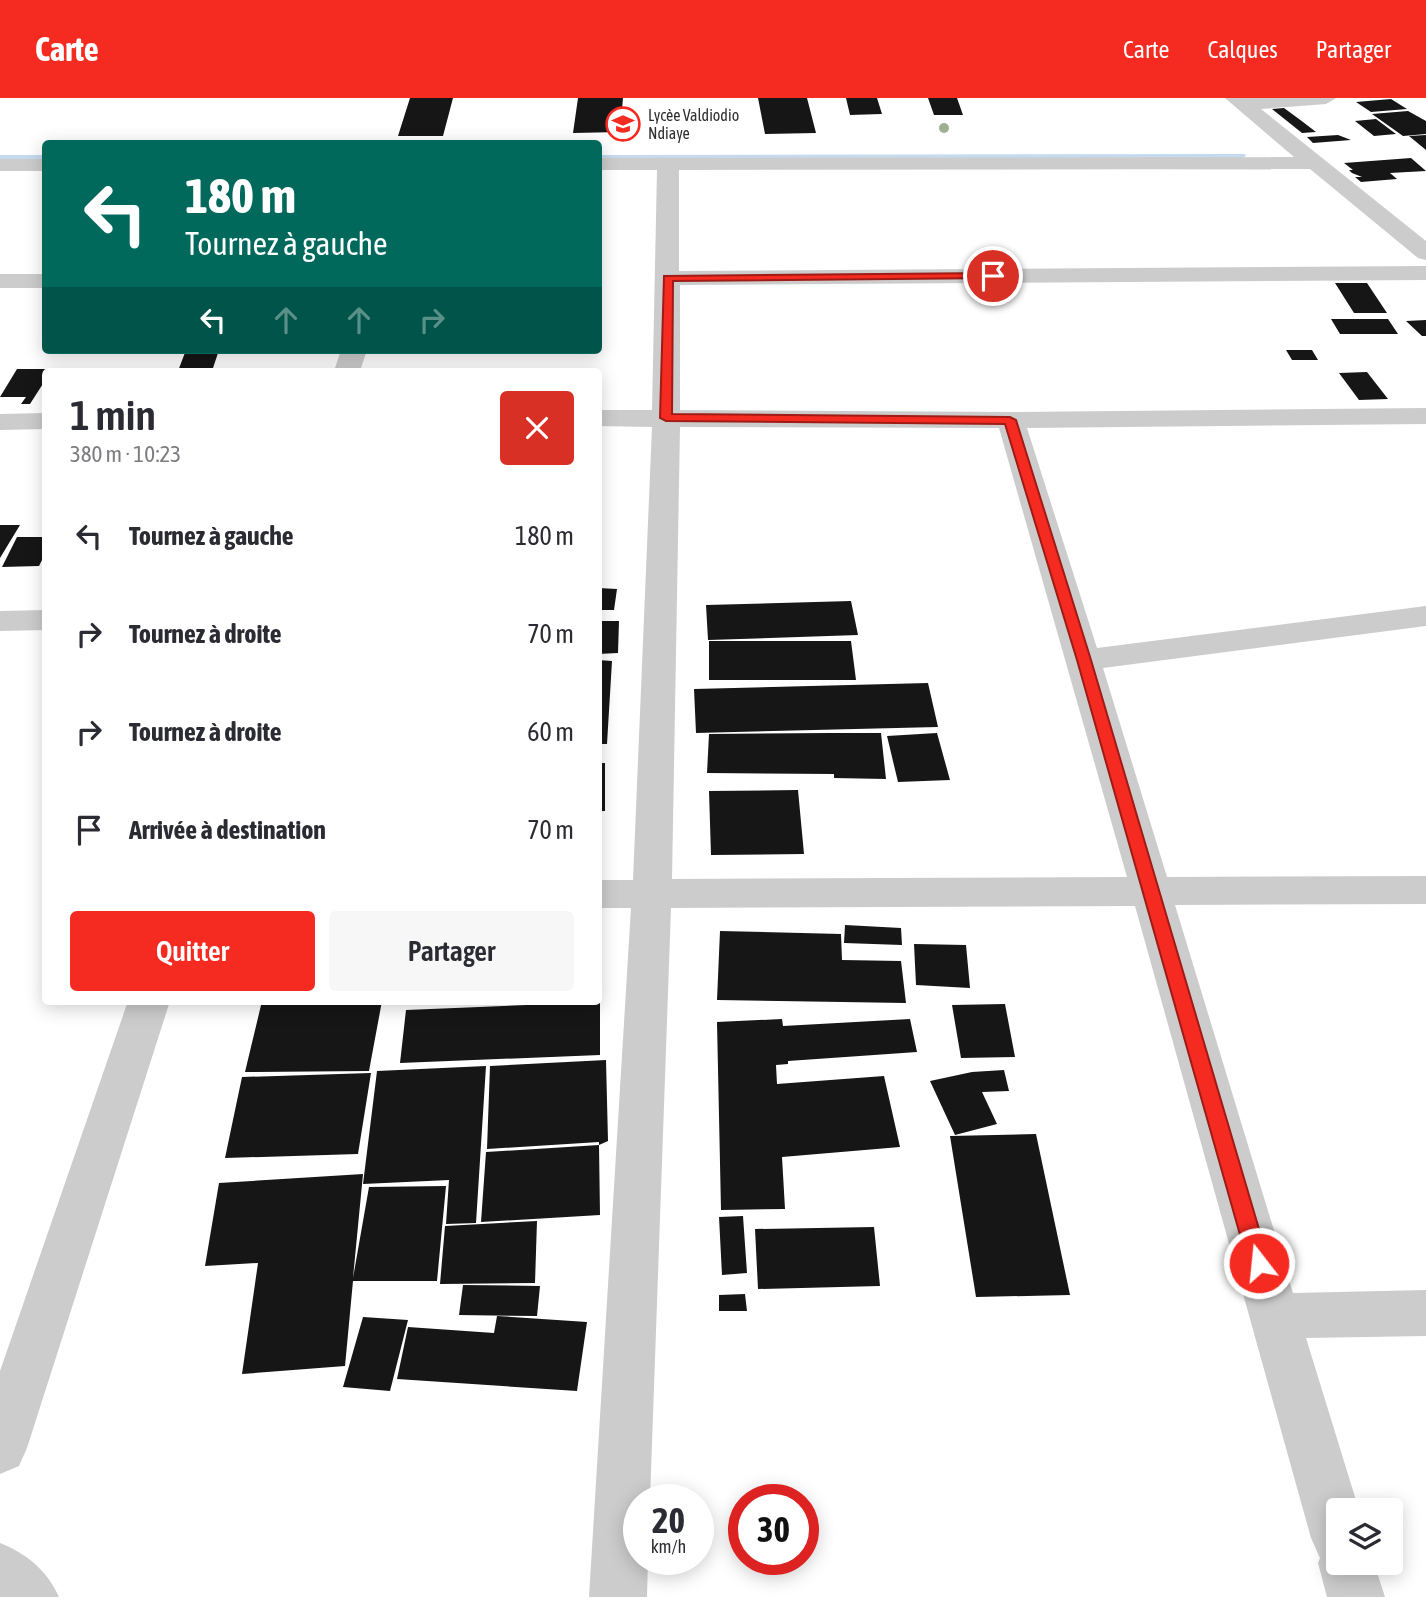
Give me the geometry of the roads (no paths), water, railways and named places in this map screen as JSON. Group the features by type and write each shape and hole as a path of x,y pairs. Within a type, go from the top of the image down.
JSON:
{"street":[{"path":"1239,101 1326,98"},
{"path":"1239,101 1426,253"},
{"path":"602,164 1317,163"},
{"path":"618,1597 653,894 666,418 668,164"},
{"path":"0,165 42,165"},
{"path":"668,278 1426,273"},
{"path":"0,281 42,281"},
{"path":"602,418 1010,420 1426,416"},
{"path":"1010,420 1084,660 1327,1498"},
{"path":"0,422 42,421"},
{"path":"1084,660 1426,616"},
{"path":"0,621 42,620"},
{"path":"602,894 1426,890"},
{"path":"0,1448 148,1005"},
{"path":"1274,1316 1426,1313"},
{"path":"0,1572 30,1597"},
{"path":"1350,1575 1356,1597"}],"waterway":[{"path":"602,157 1242,156"},
{"path":"0,157 42,157"}],"place":[{"name":"Lycèe Valdiodio Ndiaye","path":"623,124"}]}
